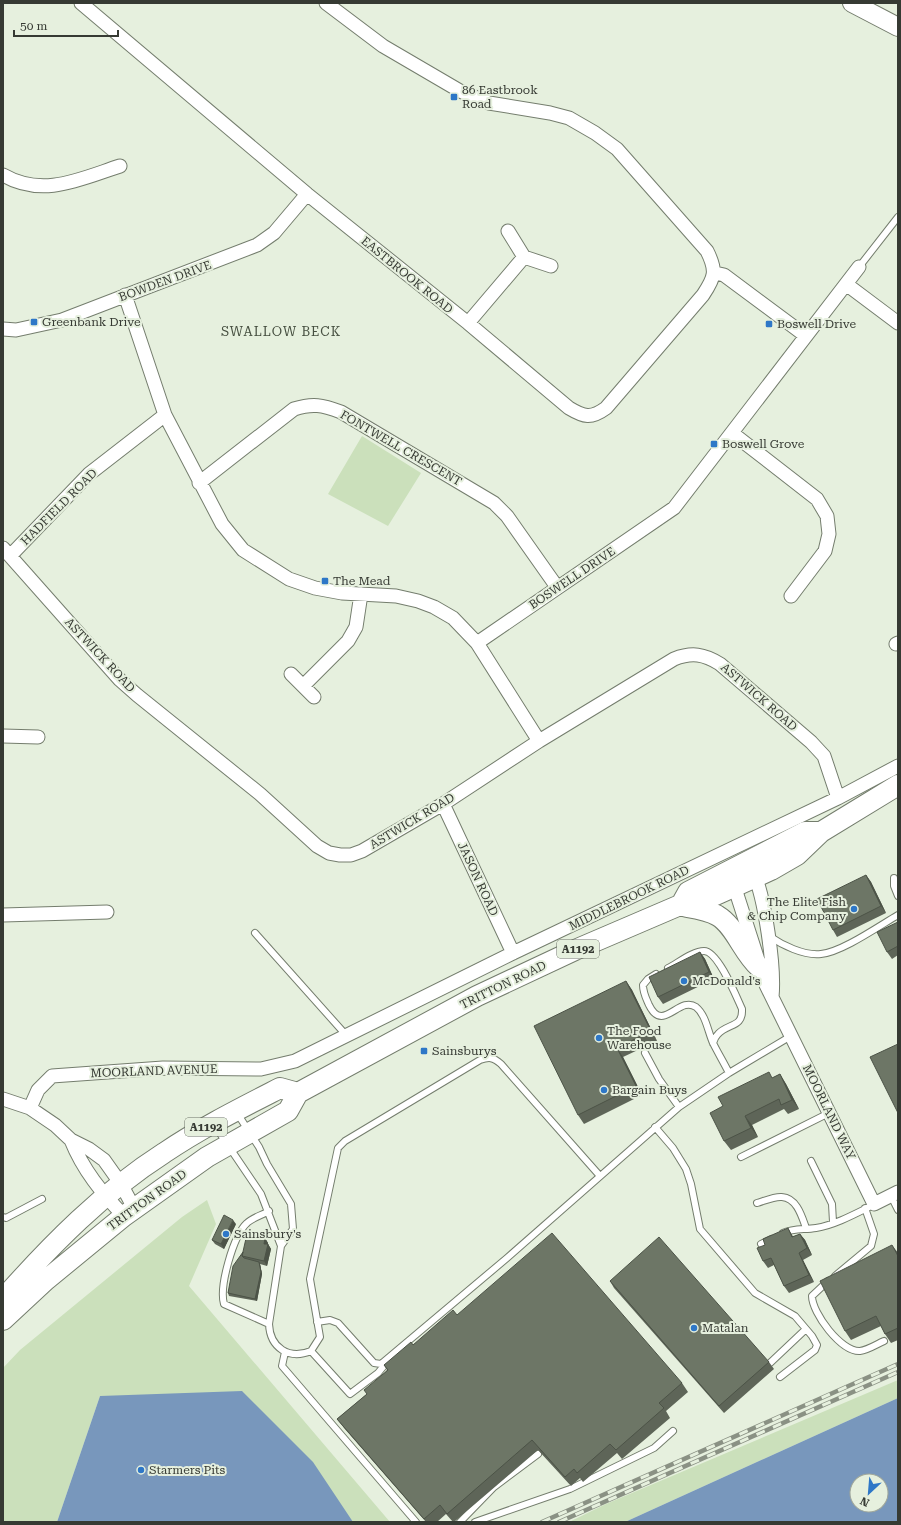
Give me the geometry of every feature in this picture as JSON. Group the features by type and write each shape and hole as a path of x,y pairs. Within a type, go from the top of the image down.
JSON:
{"main road":[{"path":"852,3 898,26"},
{"name":"TRITTON ROAD","path":"9,1293 84,1215 163,1153 234,1135 288,1111 298,1093 477,996 575,950 680,905 709,898 732,879 752,869 771,870 797,855 821,832 898,786"},
{"path":"680,905 717,915 721,918 736,936 751,960 759,967"},
{"name":"TRITTON ROAD","path":"234,1135 235,1111 280,1088 298,1093"},
{"name":"TRITTON ROAD","path":"3,1320 46,1280 129,1212 234,1135"}],"street":[{"name":"EASTBROOK ROAD","path":"81,3 307,194 468,323 569,408 588,416 597,415 606,408 704,295 715,274"},
{"path":"326,3 383,46 460,91 489,103 550,113 569,118 595,132 617,149 707,251 713,262 715,274 724,275 806,336"},
{"path":"3,175 28,185 52,186 120,166"},
{"name":"BOWDEN DRIVE","path":"3,330 16,330 62,320 257,246 274,233 307,194"},
{"path":"508,231 524,257 551,266"},
{"path":"468,323 524,257"},
{"name":"BOSWELL DRIVE","path":"477,643 674,508 859,267"},
{"path":"846,284 898,323"},
{"path":"125,295 165,415 199,483 222,524 243,550 289,579 315,588 342,593 396,596 434,606 453,618 477,643 538,741"},
{"name":"FONTWELL CRESCENT","path":"199,483 294,410 309,405 324,406 341,412 494,503 507,516 557,587"},
{"name":"HADFIELD ROAD","path":"6,552 89,474 165,415"},
{"path":"732,433 817,498 827,516 829,534 825,551 791,596"},
{"name":"ASTWICK ROAD","path":"6,552 120,680 260,794 317,846 329,853 351,855 362,851 443,804 538,741 684,655 697,654 709,657 720,664 811,742 824,756 838,798"},
{"path":"303,686 348,642 356,627 361,594"},
{"path":"291,674 314,697"},
{"path":"3,736 38,737"},
{"name":"MIDDLEBROOK ROAD","path":"295,1061 513,953 838,798 898,766"},
{"name":"JASON ROAD","path":"443,804 513,953"},
{"path":"752,869 768,935 774,981 772,997"},
{"name":"MOORLAND WAY","path":"732,879 759,967 791,1036 830,1112 869,1206"},
{"path":"3,915 107,912"},
{"name":"MOORLAND AVENUE","path":"30,1108 38,1090 52,1076 163,1068 261,1069 295,1061"},
{"path":"3,1099 30,1108 55,1125 72,1140 89,1149 104,1160 122,1184 129,1212"},
{"path":"72,1140 78,1158 105,1197 129,1212"},
{"path":"869,1206 894,1194"}],"lane":[{"path":"859,267 898,217"},
{"path":"894,878 894,886 898,896"},
{"path":"768,935 782,945 820,954 837,949 898,915"},
{"path":"255,933 346,1035"},
{"path":"713,1043 718,1034 739,1022 742,1016 742,1009 717,959 710,952 703,951 648,978 643,985 643,991 652,1012 658,1016 664,1016 682,1007 690,1005 696,1007 703,1018 713,1043 729,1073"},
{"path":"317,1322 330,1320 338,1324 377,1365 507,1258 679,1107 729,1073 791,1036"},
{"path":"645,1053 659,1079 679,1107"},
{"path":"235,1111 234,1135 269,1212 281,1246 269,1324 269,1335 276,1345 285,1352 296,1355 312,1351 320,1337 310,1279 338,1148 345,1141 480,1060 489,1057 494,1058 501,1064 600,1176"},
{"path":"741,1156 830,1112"},
{"path":"655,1127 673,1148 686,1169 691,1184 700,1229 755,1293 795,1316 817,1345 815,1350 780,1377"},
{"path":"234,1135 291,1204 294,1229 281,1246"},
{"path":"811,1161 832,1204 833,1222"},
{"path":"894,1194 898,1210"},
{"path":"757,1203 782,1197 791,1200 800,1212 806,1228"},
{"path":"3,1217 6,1218 42,1199"},
{"path":"761,1244 792,1229 817,1228 869,1206 874,1234 870,1246 822,1286 812,1296 812,1303 833,1335 847,1348 861,1350 884,1341"},
{"path":"269,1212 247,1223 241,1232 230,1258 221,1296 224,1304 269,1324"},
{"path":"770,1363 806,1329"},
{"path":"312,1351 350,1394 378,1373 392,1354"},
{"path":"285,1352 282,1366 416,1522"},
{"path":"475,1522 570,1489 654,1448 673,1431"},
{"path":"460,1522 494,1487 538,1454"}],"green space":[{"path":"362,436 421,473 388,526 328,494"},
{"path":"207,1200 216,1224 189,1286 390,1522 353,1522 349,1518 100,1396 57,1522 3,1522 3,1368 20,1350 182,1217"},
{"path":"898,1380 898,1398 625,1522 569,1522 606,1504"}],"water":[{"path":"242,1391 313,1462 353,1522 57,1522 100,1396"},
{"path":"898,1398 898,1522 625,1522"}],"building":[{"name":"The Elite Fish & Chip Company","path":"866,875 881,906 833,930 817,899"},
{"path":"898,922 898,946 887,952 877,932"},
{"name":"McDonald's","path":"700,952 709,972 658,997 649,977"},
{"name":"The Food Warehouse","path":"626,981 651,1031 617,1048 636,1086 578,1115 534,1026"},
{"path":"898,1044 898,1113 870,1057"},
{"path":"769,1072 772,1078 780,1074 792,1100 781,1105 779,1099 745,1116 751,1128 724,1141 710,1113 723,1106 718,1097"},
{"path":"224,1215 233,1220 221,1244 212,1240"},
{"path":"788,1228 792,1237 800,1234 807,1248 799,1253 809,1275 784,1286 771,1258 763,1261 757,1248 765,1245 763,1239"},
{"path":"552,1233 682,1383 659,1403 664,1408 616,1450 610,1444 577,1473 574,1469 565,1477 532,1440 447,1514 440,1505 424,1519 337,1419 367,1394 364,1390 388,1370 384,1365 411,1342 413,1345 453,1310 457,1315"},
{"name":"Sainsbury's","path":"247,1234 265,1238 264,1244 268,1244 264,1261 242,1256"},
{"name":"Matalan","path":"659,1237 769,1362 719,1406 610,1281"},
{"path":"892,1245 898,1256 898,1328 885,1334 876,1316 845,1331 820,1281"},
{"path":"243,1252 242,1256 244,1258 259,1262 261,1272 255,1299 228,1293 233,1266"}],"railway":[{"path":"542,1522 898,1364"},
{"path":"559,1522 898,1372"}],"place":[{"name":"86 Eastbrook Road","path":"454,97"},
{"name":"Greenbank Drive","path":"34,322"},
{"name":"Boswell Drive","path":"769,324"},
{"name":"Boswell Grove","path":"714,444"},
{"name":"The Mead","path":"325,581"},
{"name":"The Elite Fish & Chip Company","path":"854,909"},
{"name":"McDonald's","path":"684,981"},
{"name":"The Food Warehouse","path":"599,1038"},
{"name":"Sainsburys","path":"424,1051"},
{"name":"Bargain Buys","path":"604,1090"},
{"name":"Sainsbury's","path":"226,1234"},
{"name":"Matalan","path":"694,1328"},
{"name":"Starmers Pits","path":"141,1470"}],"district":[{"name":"SWALLOW BECK","path":"281,331"}]}
